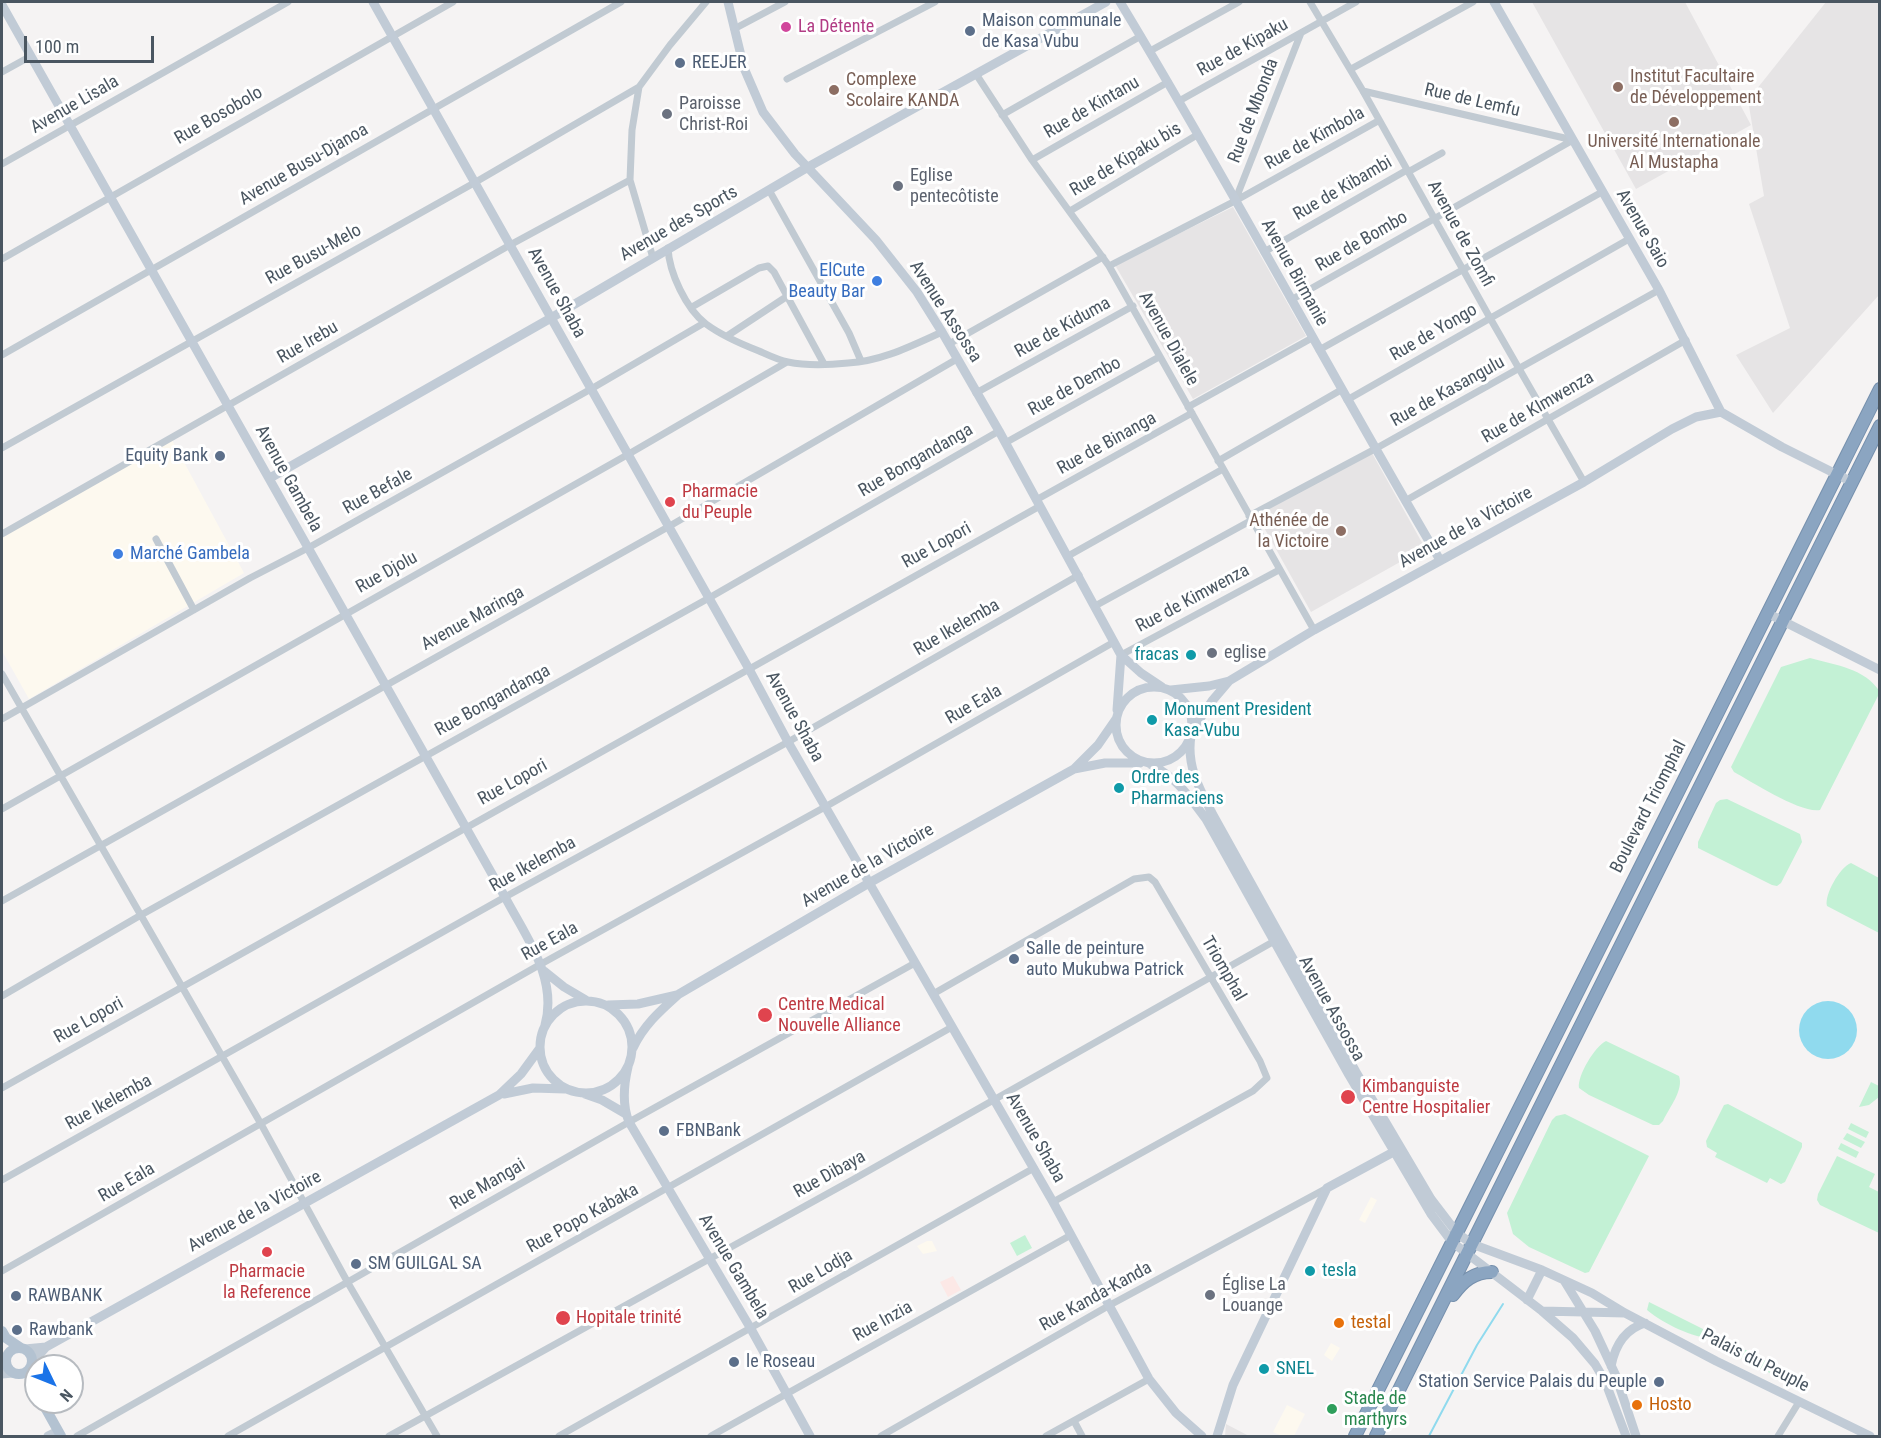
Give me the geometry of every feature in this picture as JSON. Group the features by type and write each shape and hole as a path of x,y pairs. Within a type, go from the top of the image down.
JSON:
{"highway":[{"name":"Boulevard Triomphal","path":"1356,1437 1880,389"},
{"name":"Boulevard Triomphal","path":"1376,1437 1880,426"},
{"path":"1439,1312 1460,1285 1478,1274 1492,1272"}],"main road":[{"path":"4,1334 31,1354"},
{"path":"4,1334 6,1364 24,1380"},
{"path":"6,1359 23,1348"},
{"path":"17,1374 24,1370"},
{"path":"47,1414 56,1435"}],"street":[{"name":"Avenue Lisala","path":"2,164 288,2"},
{"name":"Avenue Shaba","path":"373,2 788,742 1034,1168 1149,1379 1176,1413 1202,1437"},
{"name":"Rue Bosobolo","path":"2,259 453,2"},
{"name":"Avenue Busu-Djanoa","path":"2,355 621,2"},
{"path":"653,258 630,180 632,130 639,87 706,2"},
{"name":"Avenue Assossa","path":"729,2 744,68 758,103 776,130 876,240 916,292 942,332 999,431 1121,655"},
{"path":"734,29 785,2"},
{"path":"788,79 935,2"},
{"name":"Avenue des Sports","path":"270,478 551,318 808,167 1106,2"},
{"name":"Avenue Birmanie","path":"1120,2 1179,101 1341,390 1440,560"},
{"path":"1150,51 1239,2"},
{"name":"Avenue de Zomfi","path":"1310,2 1364,91 1378,121 1584,482"},
{"name":"Rue de Kipaku","path":"1179,101 1356,2"},
{"path":"1351,69 1473,2"},
{"name":"Avenue Saio","path":"1494,2 1659,290 1721,412"},
{"name":"Avenue Gambela","path":"2,5 543,967"},
{"name":"Rue de Mbonda","path":"1235,201 1301,33"},
{"path":"1002,115 1141,36"},
{"path":"2,72 31,56"},
{"name":"Avenue Dialele","path":"976,74 1032,160 1109,266 1314,630"},
{"name":"Rue de Kintanu","path":"1032,160 1168,82"},
{"name":"Rue Busu-Melo","path":"2,448 474,183 639,87"},
{"name":"Rue de Lemfu","path":"1364,91 1573,140"},
{"name":"Rue de Kimbola","path":"1109,266 1235,201 1378,121"},
{"name":"Rue de Kipaku bis","path":"1070,211 1197,135"},
{"name":"Rue de Bombo","path":"1291,300 1573,140"},
{"name":"Rue de Kibambi","path":"1264,252 1442,153"},
{"name":"Rue Irebu","path":"2,534 510,245 630,180"},
{"path":"770,190 849,333 861,362"},
{"path":"1319,350 1602,192"},
{"name":"Rue de Yongo","path":"1347,400 1629,239"},
{"path":"668,248 672,273 681,293 704,323 727,336 787,362 824,364 861,362 895,353 942,332"},
{"path":"948,344 1103,257"},
{"path":"692,307 759,268 768,266 774,272 824,364"},
{"name":"Rue de Kasangulu","path":"1095,606 1659,290"},
{"path":"727,336 786,297"},
{"name":"Rue de Kiduma","path":"976,393 1133,306"},
{"name":"Rue Befale","path":"2,719 591,389 704,323"},
{"name":"Rue de Binanga","path":"1038,503 1312,338"},
{"name":"Rue de KImwenza","path":"1405,501 1686,340"},
{"name":"Rue de Dembo","path":"1005,443 1159,357"},
{"name":"Avenue Maringa","path":"2,901 668,527 957,359"},
{"name":"Rue Djolu","path":"2,809 787,362"},
{"path":"1218,460 1341,390"},
{"path":"1721,412 1782,447 1852,482"},
{"name":"Avenue de la Victoire","path":"1229,681 1314,630 1584,482 1683,423 1696,417 1721,412"},
{"name":"Rue Bongandanga","path":"2,996 141,915 709,598 999,431"},
{"path":"1068,556 1222,469"},
{"name":"Rue Lopori","path":"2,1088 749,669 1038,503"},
{"path":"156,539 194,610"},
{"name":"Rue de Kimwenza","path":"1121,655 1279,570"},
{"name":"Rue Ikelemba","path":"2,1180 505,897 788,742 1079,575"},
{"path":"1767,613 1880,670"},
{"name":"Rue Eala","path":"2,1271 1114,642"},
{"path":"1121,655 1185,702 1190,710 1192,733 1190,754 1194,775 1209,817"},
{"path":"1121,655 1116,718 1119,742 1134,758 1169,775 1209,817"},
{"path":"2,674 261,1124 348,1283 437,1437"},
{"path":"1074,769 1098,745 1116,718 1121,705 1139,690 1150,687 1166,689 1209,686 1229,681"},
{"path":"1074,769 1105,763 1158,764 1172,759 1184,749 1212,701 1229,681"},
{"name":"Avenue de la Victoire","path":"679,994 869,883 1074,769"},
{"name":"Avenue Assossa","path":"1209,817 1356,1072 1397,1150 1454,1237 1470,1249 1492,1272 1573,1338 1595,1364 1624,1415"},
{"name":"Triomphal","path":"933,994 1134,879 1149,877 1155,882 1260,1061 1267,1078 1254,1091 1053,1202"},
{"name":"Rue Dibaya","path":"389,1437 1279,939"},
{"name":"Rue Mangai","path":"77,1437 348,1283 628,1118 915,963"},
{"path":"543,967 564,987 587,1000 608,1005 638,1004 679,994"},
{"path":"543,967 549,998 540,1048 542,1061 555,1082 566,1089"},
{"path":"628,1118 625,1088 633,1048 653,1017 679,994"},
{"path":"545,1025 556,1011 570,1003 587,1000"},
{"path":"608,1005 617,1011 629,1028 633,1048"},
{"name":"Rue Popo Kabaka","path":"228,1437 384,1346 952,1027"},
{"path":"499,1095 521,1074 540,1048"},
{"path":"582,1093 596,1092 609,1087 628,1067"},
{"path":"499,1095 533,1088 566,1089 602,1100 628,1118"},
{"name":"Avenue de la Victoire","path":"41,1354 46,1347 499,1095"},
{"name":"Avenue Gambela","path":"628,1118 667,1189 751,1329 810,1437"},
{"path":"1217,1437 1233,1385 1327,1188 1397,1150"},
{"name":"Rue Lodja","path":"559,1437 1034,1168"},
{"name":"Rue Kanda-Kanda","path":"881,1437 1110,1305 1327,1188"},
{"name":"Rue Inzia","path":"711,1437 1071,1235"},
{"name":"Palais du Peuple","path":"1470,1249 1542,1270 1592,1293 1625,1313 1870,1437"},
{"path":"1527,1300 1542,1270"},
{"path":"1565,1282 1583,1311 1620,1386 1626,1437"},
{"name":"Palais du Peuple","path":"1542,1311 1625,1313"},
{"path":"1611,1366 1625,1334 1633,1327 1645,1323"},
{"path":"23,1348 46,1347"},
{"path":"2,1374 17,1374"},
{"path":"1046,1437 1149,1379"},
{"path":"1778,1437 1799,1402"},
{"path":"1624,1415 1636,1437"},
{"path":"1074,1421 1082,1437"}],"shaded area":[{"path":"1532,2 1685,2 1751,125 1636,189"},
{"path":"1826,2 1879,2 1879,295 1773,413 1736,355 1790,328 1749,204 1764,196 1748,100"},
{"path":"1233,207 1306,336 1193,399 1115,265"},
{"name":"Marché Gambela","path":"172,440 244,573 29,699 2,651 2,536"},
{"name":"Athénée de la Victoire","path":"1372,453 1425,548 1311,612 1257,515"},
{"path":"1371,1197 1377,1200 1365,1223 1359,1220"},
{"path":"932,1241 937,1251 923,1254 917,1246"},
{"path":"953,1276 961,1290 948,1297 940,1282"},
{"path":"1331,1343 1340,1348 1332,1361 1324,1355"},
{"path":"1287,1405 1305,1414 1294,1436 1282,1436 1273,1432"},
{"path":"1226,1424 1249,1436 1225,1436"}],"green space":[{"path":"1810,658 1858,673 1874,684 1880,692 1820,810 1812,810 1790,802 1734,772 1731,767 1781,667"},
{"path":"1727,799 1800,834 1802,842 1781,883 1777,886 1698,848 1698,842 1716,803"},
{"path":"1851,863 1879,878 1879,933 1827,906 1828,895 1834,882 1842,870"},
{"path":"1606,1041 1679,1076 1678,1093 1659,1125 1653,1125 1579,1088 1581,1076 1588,1062"},
{"path":"1871,1082 1879,1086 1879,1097 1869,1105 1859,1107"},
{"path":"1728,1104 1802,1143 1785,1182 1781,1184 1770,1178 1767,1183 1715,1157 1717,1153 1707,1147 1706,1141 1724,1105"},
{"path":"1565,1114 1649,1156 1589,1272 1585,1273 1529,1247 1513,1234 1507,1213 1552,1120 1556,1116"},
{"path":"1851,1123 1869,1132 1866,1138 1848,1129"},
{"path":"1847,1133 1865,1142 1861,1148 1843,1139"},
{"path":"1841,1143 1859,1152 1856,1158 1838,1149"},
{"path":"1837,1156 1875,1174 1869,1187 1879,1192 1879,1233 1820,1205 1817,1200"},
{"path":"1025,1235 1032,1248 1017,1256 1010,1243"},
{"path":"1649,1302 1711,1333 1709,1337 1686,1332 1659,1319 1647,1310"},
{"path":"1732,1343 1790,1375 1777,1375 1749,1363 1734,1353 1730,1348"}],"water":[{"path":"1828,1001 1839,1003 1852,1014 1857,1030 1855,1041 1844,1054 1828,1059 1817,1057 1804,1046 1799,1030 1801,1019 1812,1006"}],"waterway":[{"path":"1429,1436 1477,1345 1503,1304"}],"place":[{"name":"La Détente","path":"786,27"},
{"name":"Maison communale de Kasa Vubu","path":"970,31"},
{"name":"REEJER","path":"680,63"},
{"name":"Institut Facultaire de Développement","path":"1618,87"},
{"name":"Complexe Scolaire KANDA","path":"834,90"},
{"name":"Paroisse Christ-Roi","path":"667,114"},
{"name":"Université Internationale Al Mustapha","path":"1674,122"},
{"name":"Eglise pentecôtiste","path":"898,186"},
{"name":"ElCute Beauty Bar","path":"877,281"},
{"name":"Equity Bank","path":"220,456"},
{"name":"Pharmacie du Peuple","path":"670,502"},
{"name":"Athénée de la Victoire","path":"1341,531"},
{"name":"Marché Gambela","path":"118,554"},
{"name":"eglise","path":"1212,653"},
{"name":"fracas","path":"1191,655"},
{"name":"Monument President Kasa-Vubu","path":"1152,720"},
{"name":"Ordre des Pharmaciens","path":"1119,788"},
{"name":"Salle de peinture auto Mukubwa Patrick","path":"1014,959"},
{"name":"Centre Medical Nouvelle Alliance","path":"765,1015"},
{"name":"Kimbanguiste Centre Hospitalier","path":"1348,1097"},
{"name":"FBNBank","path":"664,1131"},
{"name":"Pharmacie la Reference","path":"267,1252"},
{"name":"SM GUILGAL SA","path":"356,1264"},
{"name":"tesla","path":"1310,1271"},
{"name":"Église La Louange","path":"1210,1295"},
{"name":"RAWBANK","path":"16,1296"},
{"name":"Hopitale trinité","path":"563,1318"},
{"name":"testal","path":"1339,1323"},
{"name":"Rawbank","path":"17,1330"},
{"name":"le Roseau","path":"734,1362"},
{"name":"SNEL","path":"1264,1369"},
{"name":"Station Service Palais du Peuple","path":"1659,1382"},
{"name":"Hosto","path":"1637,1405"},
{"name":"Stade de marthyrs","path":"1332,1409"}]}
